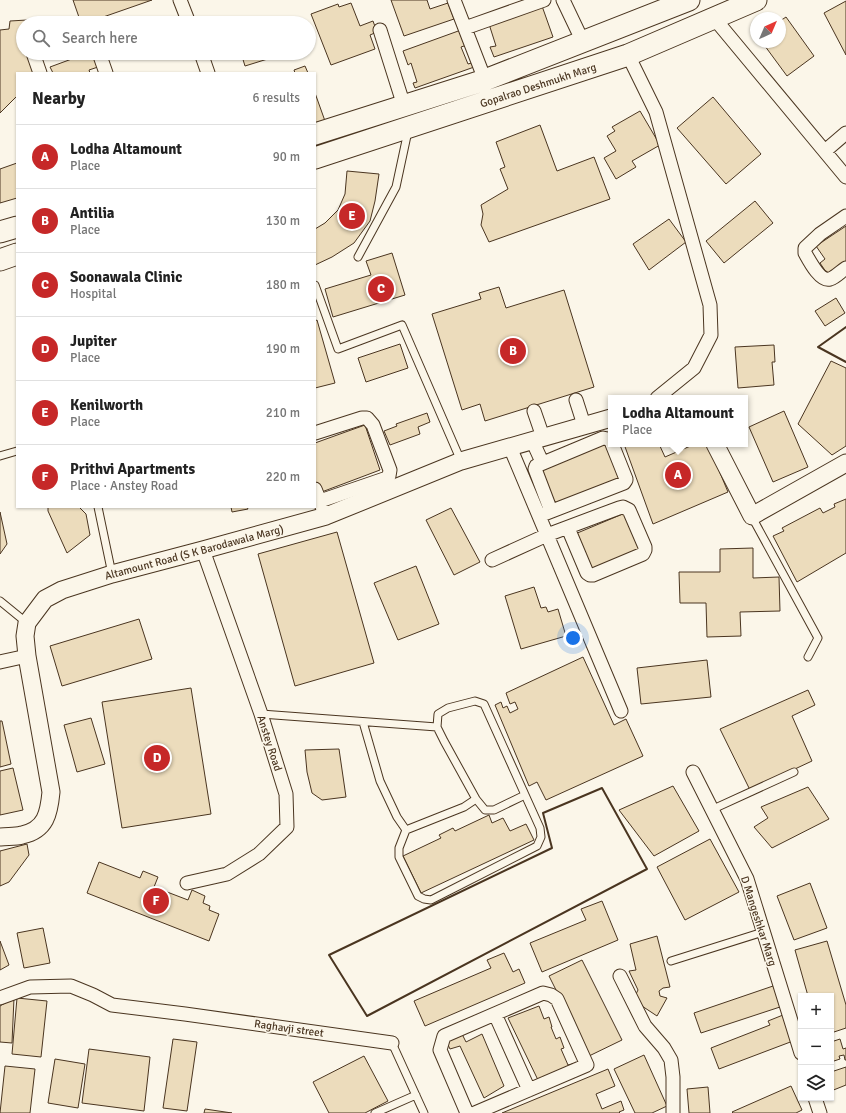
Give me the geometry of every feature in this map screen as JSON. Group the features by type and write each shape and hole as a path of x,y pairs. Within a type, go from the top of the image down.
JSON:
{"main road":[{"name":"Gopalrao Deshmukh Marg","path":"316,134 485,80 690,0"},
{"name":"Gopalrao Deshmukh Marg","path":"316,158 628,55 756,0"},
{"path":"0,232 16,227"},
{"path":"0,260 16,254"}],"street":[{"path":"180,0 186,16"},
{"path":"454,0 485,80"},
{"path":"465,28 544,0"},
{"path":"564,0 583,42"},
{"path":"714,18 846,177"},
{"path":"380,30 404,106"},
{"path":"628,55 656,112 710,305 711,335 694,368 660,395"},
{"path":"35,60 40,72"},
{"path":"101,60 106,72"},
{"path":"203,60 208,72"},
{"path":"825,151 846,133"},
{"path":"846,216 820,234 804,250 805,254 820,276 825,279 830,279 846,268"},
{"path":"576,400 589,424 608,442 542,462 536,466 535,469 545,514 547,536 621,711"},
{"path":"534,411 537,438 542,462"},
{"path":"316,433 362,418 367,418 373,425 390,470 389,476 380,487"},
{"name":"Altamount Road (S K Barodawala Marg)","path":"27,623 45,599 62,590 112,574 203,550 323,509 380,487 537,438 608,419"},
{"path":"510,447 545,514"},
{"path":"545,514 625,482 626,479 610,447"},
{"path":"717,447 752,516 846,462"},
{"path":"316,492 323,509"},
{"path":"492,560 547,536 623,507 629,510 645,550 643,554 590,576 587,573 568,528"},
{"name":"Anstey Road","path":"187,883 227,874 259,854 287,827 286,794 261,714 203,550"},
{"path":"0,837 23,835 39,829 46,818 51,792 27,656 25,636 27,623"},
{"path":"0,662 27,656"},
{"name":"D Mangeshkar Marg","path":"693,772 747,879 798,1043"},
{"path":"620,976 645,1026 664,1048 671,1060 673,1077 673,1113"},
{"name":"Raghavji street","path":"0,998 30,987 71,986 112,1005 392,1043"},
{"path":"467,1113 440,1050 444,1036 543,993 551,995 557,999 586,1065 475,1113"},
{"path":"495,1014 528,1090"},
{"path":"816,1101 820,1113"}],"lane":[{"path":"358,257 396,187 409,127"},
{"path":"316,288 338,349 402,325 461,461"},
{"path":"0,456 16,451"},
{"path":"98,508 112,574"},
{"path":"752,516 818,638 808,657"},
{"path":"0,601 27,623"},
{"path":"476,800 464,808 406,830 399,848 399,857 418,896 431,900 537,846 541,837 540,828 484,704 475,701 448,708 438,714 437,727 476,800 485,810 494,810 525,796"},
{"path":"261,714 437,727"},
{"path":"363,722 380,781 394,810 406,830"},
{"path":"711,810 794,772"},
{"path":"671,961 763,932"},
{"path":"392,1043 424,1113"},
{"path":"374,1113 416,1095"}],"building":[{"path":"73,0 152,0 106,16 79,16"},
{"path":"391,0 427,0 430,9 448,3 454,19 404,36"},
{"path":"846,1 846,55 824,13"},
{"path":"351,3 360,26 373,21 377,32 370,35 375,49 331,65 316,27 316,16 312,16 311,14 338,4 339,7"},
{"path":"542,6 553,37 494,57 490,47 496,46 489,24"},
{"path":"786,17 814,56 787,76 766,48 786,48"},
{"path":"10,21 16,21 16,60 32,60 33,72 16,72 16,97 0,113 0,30 9,29"},
{"path":"461,30 467,45 461,47 468,64 475,62 477,66 415,88 413,83 417,82 411,63 408,65 403,51"},
{"path":"69,60 96,60 98,67 89,70 90,72 52,72 50,67"},
{"path":"243,60 264,60 245,66"},
{"path":"305,66 308,72 295,72 294,70"},
{"path":"316,96 325,121 316,124"},
{"path":"713,97 761,154 726,184 677,128"},
{"path":"640,111 660,145 632,161 636,167 616,179 604,158 616,151 607,136 615,131 612,127"},
{"path":"540,125 557,171 594,157 610,199 489,242 481,225 483,214 481,205 508,189 500,169 505,167 496,142"},
{"path":"16,163 16,198 0,203 0,169"},
{"path":"347,171 379,174 370,221 354,243 332,257 316,265 316,228 325,223 338,210 345,194"},
{"path":"755,201 773,223 724,263 706,241"},
{"path":"669,219 686,242 649,270 633,244"},
{"path":"846,226 846,262 828,275 820,263 825,259 816,246"},
{"path":"392,253 405,295 333,317 325,289 371,275 366,261"},
{"path":"499,287 506,308 564,290 594,387 485,421 480,404 462,410 432,314 481,299 479,293"},
{"path":"836,298 845,313 825,326 815,311"},
{"path":"316,320 335,383 316,388"},
{"path":"400,344 408,368 366,382 358,358"},
{"path":"774,345 775,362 772,362 774,385 738,388 735,347"},
{"path":"831,361 846,368 846,446 832,455 798,424"},
{"path":"784,411 808,467 773,482 749,427"},
{"path":"427,413 430,422 418,427 420,434 390,445 384,431 397,426 396,424"},
{"path":"365,425 380,470 319,493 316,483 316,443"},
{"path":"608,442 608,447 610,447 623,481 553,507 539,468"},
{"path":"625,447 660,447 665,457 688,447 709,447 728,492 653,524"},
{"path":"846,499 846,553 797,582 773,536 784,531 782,528 820,508 823,513 835,507 834,504"},
{"path":"48,508 80,508 86,514 90,535 67,553"},
{"path":"231,508 248,509 232,512"},
{"path":"451,508 480,562 454,575 426,520"},
{"path":"0,512 7,544 0,554"},
{"path":"625,513 642,550 592,572 575,534"},
{"path":"337,532 374,663 295,686 258,554"},
{"path":"753,548 753,578 779,577 780,611 740,612 741,636 707,637 706,603 680,603 679,572 720,572 720,549"},
{"path":"416,566 439,624 398,640 374,583"},
{"path":"534,587 541,608 546,607 548,612 558,609 566,636 521,649 505,596"},
{"path":"139,619 152,659 62,686 50,646"},
{"path":"583,657 614,725 626,719 643,756 546,800 537,782 529,786 495,705 501,702 503,708 507,706 510,713 518,709 515,702 510,704 506,693"},
{"path":"707,660 711,697 641,704 637,668"},
{"path":"191,688 211,814 122,828 102,702"},
{"path":"808,690 815,705 792,716 812,761 750,790 720,729"},
{"path":"91,718 105,764 77,772 64,725"},
{"path":"0,721 2,721 11,764 0,767"},
{"path":"339,749 346,797 322,800 312,793 307,772 305,750"},
{"path":"13,768 23,810 0,815 0,771"},
{"path":"673,786 699,831 654,856 619,810"},
{"path":"808,787 829,819 772,848 754,827 768,818 761,807"},
{"path":"489,815 492,823 503,818 510,831 526,824 534,840 421,893 403,856 441,838 439,835 453,828 455,831"},
{"path":"710,839 739,892 685,920 657,867"},
{"path":"27,844 29,855 9,882 0,886 0,851"},
{"path":"99,862 140,878 143,871 158,877 154,887 188,900 192,890 205,896 203,903 210,906 209,910 219,914 209,941 87,893"},
{"path":"810,883 827,928 794,940 777,896"},
{"path":"602,901 618,940 542,972 530,943 586,920 581,909"},
{"path":"43,928 50,963 24,968 17,933"},
{"path":"657,936 670,987 663,988 659,991 660,996 667,998 657,1016 633,1000 638,990 629,971 636,970 630,944"},
{"path":"0,941 9,965 0,970"},
{"path":"827,941 846,1005 846,1028 834,1032 834,993 807,993 795,950"},
{"path":"504,953 513,972 519,969 525,983 425,1026 414,1001 491,968 487,960"},
{"path":"582,960 622,1040 589,1056 549,976"},
{"path":"776,985 783,1006 701,1033 694,1013"},
{"path":"14,998 12,1043 0,1042 0,1006"},
{"path":"17,998 47,1001 41,1057 12,1054"},
{"path":"539,1006 544,1019 549,1017 556,1039 560,1037 564,1048 561,1049 568,1065 572,1064 573,1067 538,1080 508,1018"},
{"path":"783,1015 793,1041 719,1069 711,1048 770,1025 768,1021"},
{"path":"462,1034 466,1042 482,1034 504,1086 484,1098 460,1046 450,1049 446,1041"},
{"path":"173,1039 197,1042 187,1111 163,1108"},
{"path":"840,1039 843,1049 846,1048 846,1060 844,1055 839,1056 840,1059 834,1061 834,1041"},
{"path":"89,1049 150,1057 144,1111 82,1103"},
{"path":"644,1055 667,1106 652,1113 635,1113 614,1069"},
{"path":"364,1056 388,1101 365,1113 329,1113 313,1082"},
{"path":"55,1059 85,1064 78,1108 48,1103"},
{"path":"5,1066 35,1069 30,1113 0,1113"},
{"path":"846,1067 846,1085 834,1090 834,1071"},
{"path":"608,1069 615,1086 596,1094 602,1109 621,1101 624,1110 619,1112 620,1113 502,1113"},
{"path":"791,1086 802,1110 796,1113 732,1112"},
{"path":"708,1087 710,1113 689,1113 687,1089"},
{"path":"205,1109 232,1113 204,1113"}],"wall":[{"path":"846,327 818,347 846,362"},
{"path":"602,788 647,869 367,1016 329,955 552,848 543,813 602,788"}],"place":[{"name":"Kenilworth","path":"352,216"},
{"name":"Soonawala Clinic","path":"381,289"},
{"name":"Antilia","path":"513,351"},
{"name":"Lodha Altamount","path":"678,475"},
{"name":"Jupiter","path":"157,758"},
{"name":"Prithvi Apartments","path":"156,901"}]}
